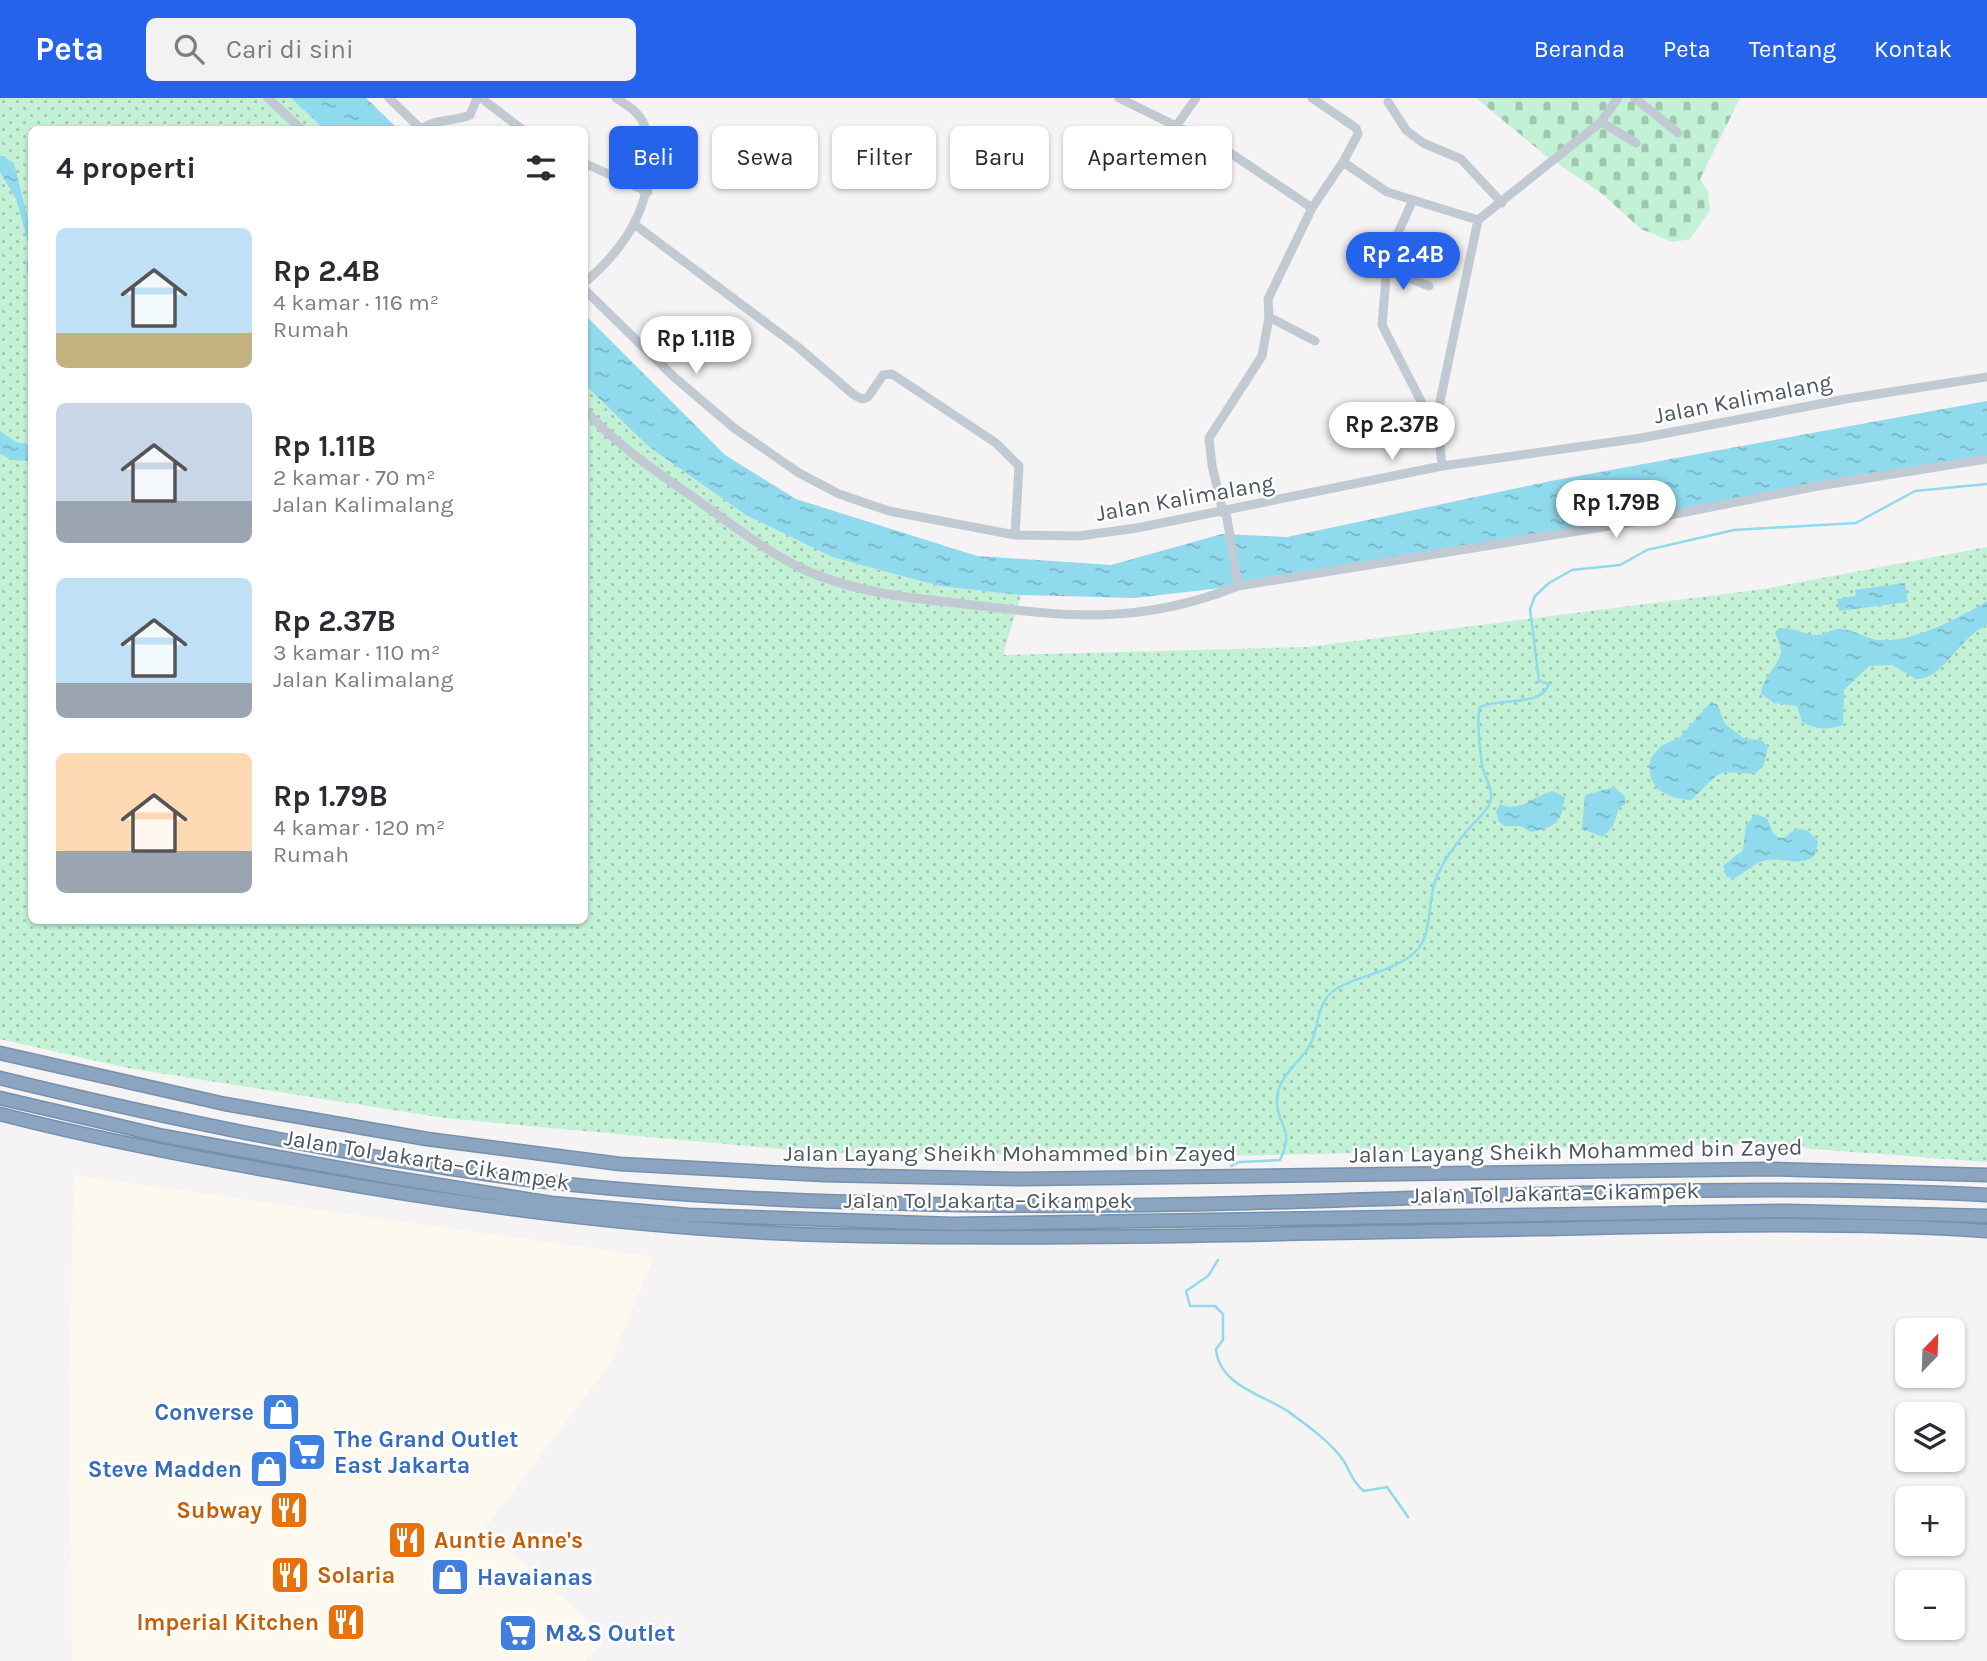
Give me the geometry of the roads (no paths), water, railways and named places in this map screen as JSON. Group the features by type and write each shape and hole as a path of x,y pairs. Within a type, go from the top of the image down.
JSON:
{"highway":[{"name":"Jalan Layang Sheikh Mohammed bin Zayed","path":"0,1053 225,1104 427,1139 620,1164 824,1175 1019,1179 1769,1169 1987,1175"},
{"name":"Jalan Tol Jakarta–Cikampek","path":"0,1078 127,1109 374,1156 522,1178 677,1193 1015,1205 1676,1192 1987,1195"},
{"name":"Jalan Tol Jakarta–Cikampek","path":"0,1098 163,1136 371,1174 551,1203 688,1215 952,1224 1786,1211 1987,1216"},
{"path":"0,1114 218,1161 388,1192 528,1213 692,1228 856,1236 1020,1238 1704,1227 1987,1231"}],"street":[{"path":"268,98 298,126"},
{"path":"389,98 418,126"},
{"path":"425,126 432,121 454,121 470,114 479,98 518,126"},
{"path":"588,280 612,257 635,224 648,192 650,162 645,127 638,113 616,98"},
{"path":"1119,98 1229,152 1312,208"},
{"path":"1177,125 1196,98"},
{"path":"1238,582 1226,515 1208,443 1262,356 1269,317 1268,299 1312,208 1358,134 1356,128 1312,98"},
{"path":"1442,467 1437,416 1478,220 1601,122 1618,98"},
{"path":"1635,98 1678,133"},
{"path":"1388,102 1406,130 1423,143 1461,159 1502,203"},
{"path":"1601,122 1636,143"},
{"path":"1343,162 1387,192 1412,202 1478,220"},
{"path":"588,165 648,192"},
{"path":"1412,202 1388,255 1382,325 1428,415 1437,416"},
{"path":"635,224 798,347 854,395 862,399 868,397 883,375 892,374 996,443 1019,466 1015,535"},
{"path":"1388,270 1429,286"},
{"name":"Jalan Kalimalang","path":"588,293 674,377 724,420 799,473 839,494 889,511 1015,535 1079,536 1226,515 1442,467 1641,438 1846,399 1987,377"},
{"path":"1269,317 1315,341"},
{"path":"588,415 597,425 646,463 762,546 811,573 845,584 909,598 1077,617 1174,608 1238,582 1640,521 1818,486 1987,459"}],"water":[{"path":"291,98 366,98 395,126 321,126"},
{"path":"0,155 14,163 28,220 28,242 16,199 0,172"},
{"path":"588,318 725,455 796,499 977,556 1111,565 1222,534 1287,537 1551,481 1987,401 1987,459 1238,586 1135,598 1021,595 939,586 832,557 746,515 649,447 588,388"},
{"path":"0,431 16,442 28,444 28,461 13,460 0,454"},
{"path":"1905,583 1908,602 1839,611 1837,599 1856,596 1855,590"},
{"path":"1987,601 1987,625 1967,639 1942,666 1925,678 1916,679 1892,665 1869,666 1844,690 1843,725 1832,728 1812,727 1802,722 1797,706 1774,703 1761,694 1780,654 1781,646 1775,632 1779,628 1816,635 1842,629 1873,639 1891,640 1920,634"},
{"path":"1710,703 1717,704 1725,724 1745,739 1760,740 1768,747 1763,767 1754,774 1725,772 1716,776 1691,800 1666,794 1659,790 1651,777 1651,758 1661,746 1680,737"},
{"path":"1614,787 1625,797 1625,804 1619,808 1613,826 1603,837 1582,829 1585,795"},
{"path":"1553,791 1565,797 1562,813 1556,822 1547,828 1531,832 1521,826 1505,826 1499,822 1496,811 1500,804 1514,807"},
{"path":"1756,814 1767,818 1774,835 1778,837 1784,837 1796,829 1807,830 1818,841 1815,855 1798,862 1767,860 1733,879 1726,876 1723,866 1743,850 1746,825"}],"waterway":[{"path":"1231,1166 1239,1162 1280,1160 1286,1133 1277,1109 1278,1091 1285,1077 1310,1045 1325,1000 1342,986 1407,959 1422,943 1428,926 1433,887 1439,872 1456,844 1485,811 1491,800 1480,751 1480,707 1529,699 1545,691 1549,684 1539,681 1530,609 1535,596 1549,583 1572,570 1620,565 1647,550 1734,530 1856,523 1915,491 1987,484"},
{"path":"1218,1260 1208,1276 1186,1291 1190,1306 1215,1306 1223,1314 1223,1340 1216,1349 1225,1371 1243,1387 1286,1410 1309,1427 1338,1453 1364,1491 1387,1487 1408,1517"}],"place":[{"name":"Converse","path":"281,1412"},
{"name":"The Grand Outlet East Jakarta","path":"307,1452"},
{"name":"Steve Madden","path":"269,1469"},
{"name":"Subway","path":"289,1510"},
{"name":"Auntie Anne's","path":"407,1540"},
{"name":"Solaria","path":"290,1575"},
{"name":"Havaianas","path":"450,1577"},
{"name":"Imperial Kitchen","path":"346,1622"},
{"name":"M&S Outlet","path":"518,1633"}]}
